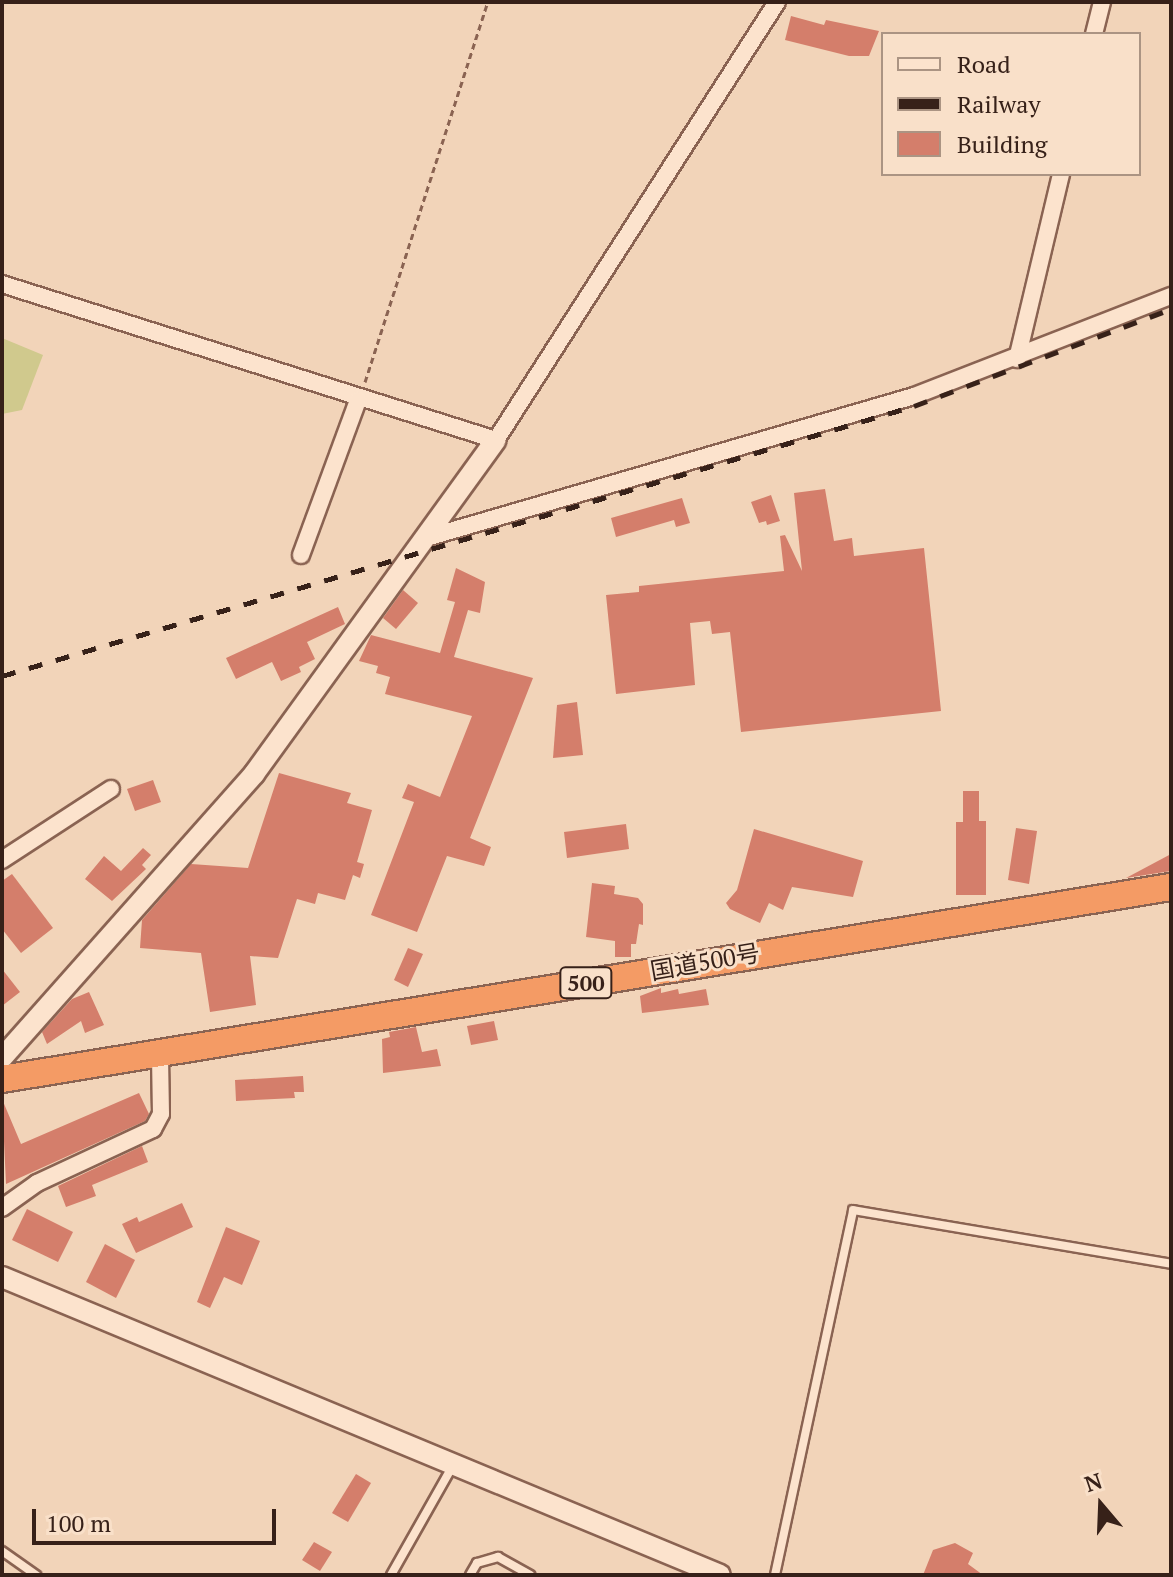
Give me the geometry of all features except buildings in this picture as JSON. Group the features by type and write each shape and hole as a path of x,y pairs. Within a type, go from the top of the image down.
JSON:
{"highway":[{"name":"国道500号","path":"2,1079 160,1057 1171,887"}],"street":[{"path":"2,1058 254,774 496,440 777,2"},
{"path":"1094,32 1102,2"},
{"path":"1017,359 1061,176"},
{"path":"2,284 358,400 496,440"},
{"path":"426,538 914,396 1017,359 1171,296"},
{"path":"301,555 358,400"},
{"path":"2,860 111,789"},
{"path":"2,1208 37,1183 153,1129 161,1114 160,1057"},
{"path":"2,1277 452,1467 720,1575"}],"lane":[{"path":"775,1575 853,1210 1171,1264"},
{"path":"391,1575 452,1467"},
{"path":"2,1551 36,1575"},
{"path":"470,1575 477,1563 498,1557 530,1575"}],"path":[{"path":"358,400 488,2"}],"shaded area":[{"path":"2,338 43,355 22,410 2,414"}],"railway":[{"path":"2,676 914,406 1171,309"}]}
